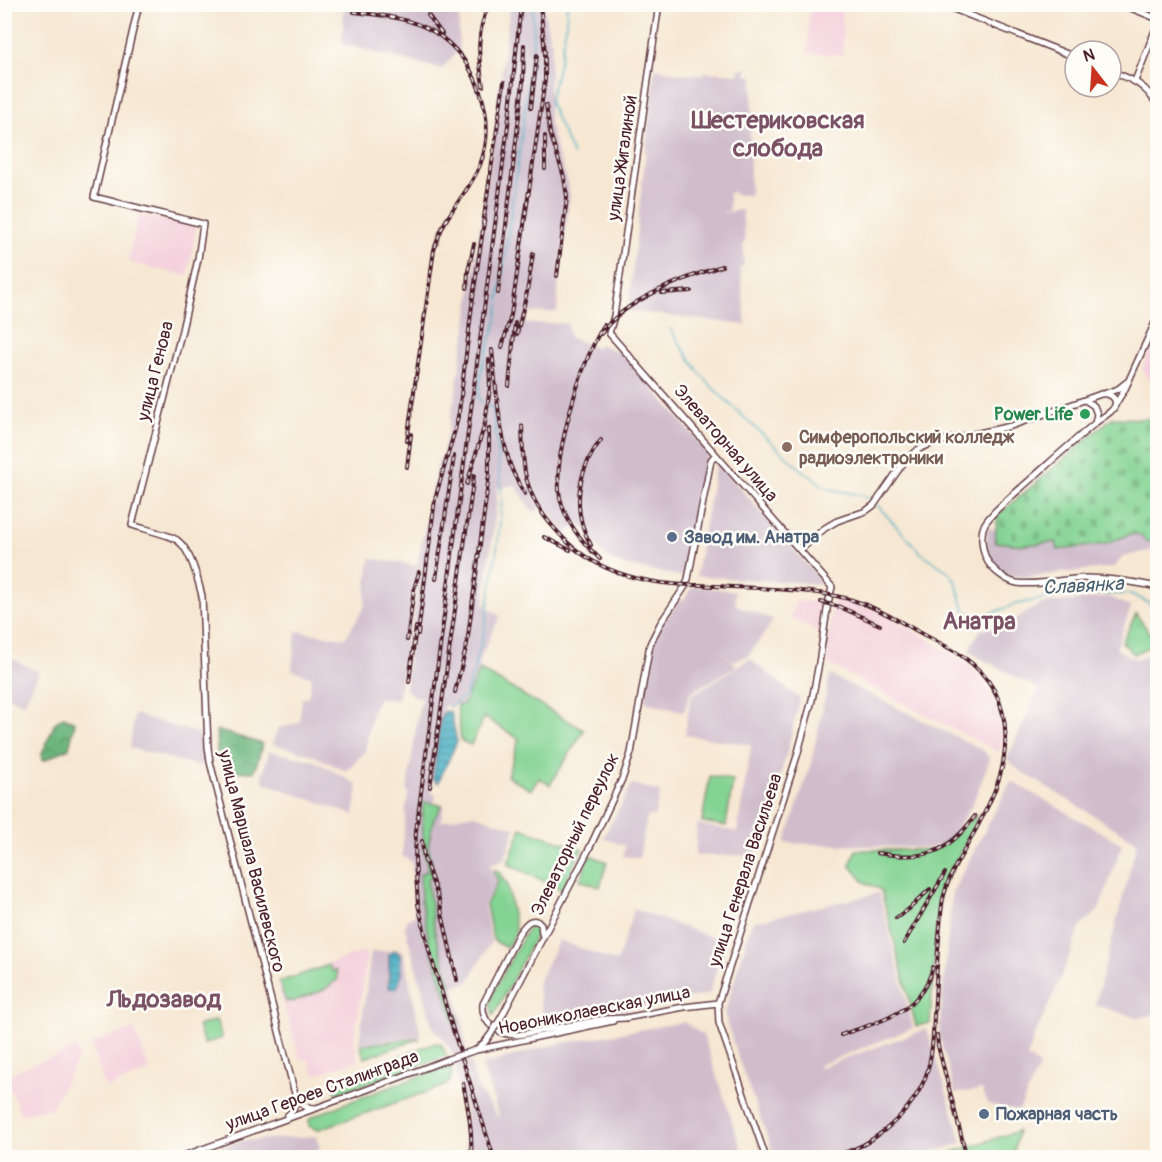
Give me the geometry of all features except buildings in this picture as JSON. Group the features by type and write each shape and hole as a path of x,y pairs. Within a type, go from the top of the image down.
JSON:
{"main road":[{"name":"улица Генова","path":"139,4 94,197 203,224 198,260 182,330 132,525 175,539"},
{"name":"улица Жигалиной","path":"614,316 659,4"},
{"path":"941,4 1063,52"},
{"path":"1121,4 1158,21 1135,81"},
{"path":"1123,76 1145,88 1158,106"},
{"name":"Элеваторная улица","path":"614,316 610,334 832,586"},
{"path":"1158,316 1125,389 1112,410 1010,498 984,524 983,538 985,555 994,569 1006,579 1017,583 1083,578 1116,579 1158,587"},
{"path":"800,550 825,528 867,511 874,505 904,462 919,450 933,443 1011,426 1107,393 1124,386 1128,381"},
{"path":"1107,393 1114,398 1114,406"},
{"path":"1095,423 1097,414 1095,400 1098,395"},
{"path":"1085,400 1102,413 1107,413"},
{"name":"Элеваторный переулок","path":"476,1050 491,1034 502,1016 589,849 623,777 629,761 650,644 660,624 686,585 711,460 715,454"},
{"name":"улица Маршала Василевского","path":"175,539 182,544 192,565 202,596 210,762 295,1094"},
{"name":"улица Генерала Васильева","path":"766,1158 719,1023 718,1002 797,756 812,700 832,586"},
{"path":"542,937 542,927 535,920 526,923 519,933 483,1004 483,1012 489,1025 499,1032 518,1035 604,1019 626,1018"},
{"name":"Новониколаевская улица","path":"476,1050 626,1018 718,1002"},
{"name":"улица Героев Сталинграда","path":"178,1158 476,1050"},
{"path":"295,1094 302,1105 317,1108"},
{"path":"280,1120 296,1105 295,1094"}],"shaded area":[{"path":"344,5 422,12 459,6 459,49 442,69 342,44"},
{"path":"510,5 543,5 550,40 552,40 549,123 570,196 557,312 527,313 526,324 568,323 569,337 596,348 599,344 621,351 708,453 685,577 619,564 604,556 580,522 566,534 545,506 533,512 515,485 497,488 484,604 500,616 481,657 479,665 481,667 462,705 443,706 431,793 436,795 434,804 444,806 441,821 472,814 515,828 505,858 490,865 497,883 484,904 491,942 468,982 453,986 478,1089 500,1120 482,1065 552,1045 684,1022 703,1035 744,1157 514,1158 511,1150 500,1152 501,1157 467,1157 464,1129 467,1117 452,1052 433,1028 405,927 407,919 415,916 412,862 402,856 409,792 407,791 419,708 423,698 412,695 405,689 417,583 415,583 398,700 379,698 372,710 365,752 346,771 310,754 272,744 278,728 299,723 302,698 308,697 312,677 292,670 296,631 345,638 364,608 370,558 417,566 438,462 443,454 465,340"},
{"path":"809,5 842,5 843,55 808,53"},
{"path":"655,68 701,75 705,72 739,74 740,68 747,68 746,75 753,76 750,120 750,195 729,193 729,211 723,212 742,210 745,242 743,243 744,266 740,267 746,325 628,311"},
{"path":"138,215 196,227 188,276 128,262"},
{"path":"1152,344 1157,346 1157,382 1148,379 1142,369"},
{"path":"716,461 824,584 696,576"},
{"path":"988,528 996,529 995,541 1024,545 1056,542 1059,550 1106,544 1130,534 1141,535 1146,541 1157,542 1157,551 1152,550 1122,557 1115,567 1026,577 1006,575 993,563 987,550"},
{"path":"693,586 735,591 736,605 774,620 748,656 733,661 715,645 737,666 691,692 684,712 645,702 653,645 661,626 680,599 683,601"},
{"path":"1109,597 1131,607 1116,649 1136,659 1157,652 1157,1014 1138,1018 1095,1005 1137,842 1019,770 1007,759 1039,689 969,652 981,630 1003,626 1041,604"},
{"path":"835,599 875,610 965,662 981,676 996,705 1002,732 1002,745 999,752 867,685 827,662 832,608"},
{"path":"796,601 823,603 818,632 790,618"},
{"path":"4,655 39,672 24,704 5,695"},
{"path":"750,659 800,699 786,756 756,855 695,856 697,824 737,832 751,745 685,735 692,695"},
{"path":"830,675 983,750 990,759 972,805 949,841 931,848 785,843 811,763"},
{"path":"134,715 199,734 203,757 200,766 130,748"},
{"path":"269,751 315,761 358,785 354,815 265,783 262,776"},
{"path":"1011,781 1122,844 1099,910 1081,926 1035,1035 1027,1058 1040,1065 1019,1111 988,1104 982,1090 955,1093 939,1034 952,893"},
{"path":"632,784 660,792 655,815 647,817 639,858 623,856 625,846 603,838"},
{"path":"879,893 913,1028 819,1065 818,1068 927,1029 962,1143 917,1157 775,1157 742,1069 725,1012 752,922"},
{"path":"634,909 725,942 709,994 545,1025 537,984 559,940 617,962"},
{"path":"403,950 421,1036 359,1044 371,952"},
{"path":"364,951 367,958 354,1041 358,1060 315,1075 309,1060 300,1058 277,983"},
{"path":"134,1029 150,1071 106,1088 90,1044"},
{"path":"76,1048 79,1056 51,1108 21,1114 5,1075"},
{"path":"316,1136 320,1149 297,1157 225,1157 221,1148 240,1141"}],"green space":[{"path":"1112,418 1151,419 1157,425 1157,542 1145,541 1141,535 1130,534 1106,544 1058,550 1056,542 1024,545 995,542 997,516"},
{"path":"1136,614 1157,643 1134,654 1122,642"},
{"path":"480,670 584,730 550,785 539,778 531,790 507,776 519,739 484,717 471,745 461,741 457,705 463,705"},
{"path":"63,717 75,722 69,748 43,761 41,756 55,723"},
{"path":"216,730 263,744 254,772 233,771 226,753 217,753"},
{"path":"710,776 733,780 726,826 702,822"},
{"path":"423,802 442,805 433,821 428,846 434,876 427,879 435,933 451,986 448,987 459,1023 455,1025 429,941 421,901 420,874 428,871 423,836"},
{"path":"976,815 975,825 939,893 930,1023 916,1026 881,890 864,882 850,865 856,850 936,850"},
{"path":"521,828 582,849 562,890 508,864"},
{"path":"589,855 607,862 600,887 580,880"},
{"path":"493,870 499,871 507,883 516,932 506,948 493,940 486,904 498,882"},
{"path":"534,924 537,925 538,931 493,1015 490,1004 495,989 528,928"},
{"path":"329,965 332,971 336,970 338,979 324,990 286,1002 279,982"},
{"path":"216,1020 222,1038 204,1044 198,1026"},
{"path":"419,1038 365,1058 360,1045"},
{"path":"434,1043 442,1045 447,1056 342,1092 335,1091 334,1084 339,1079"},
{"path":"451,1065 450,1080 444,1086 317,1130 309,1126 309,1120 312,1117"},
{"path":"1018,1131 1013,1157 938,1157"}],"water":[{"path":"445,711 451,712 457,742 438,783 433,778 441,716"},
{"path":"395,950 400,955 401,969 399,984 394,989 389,988 389,955"}],"waterway":[{"name":"Славянка","path":"567,4 564,39 550,104 573,155"},
{"path":"499,300 527,95 533,42 533,6"},
{"path":"497,317 499,304"},
{"path":"449,707 465,696 473,674 484,632 498,542 502,498 493,408 483,404 478,397 482,366 497,320"},
{"name":"Славянка","path":"670,329 699,372 713,388 803,471 828,489 861,495 873,501"},
{"name":"Славянка","path":"877,505 920,552 950,573 956,582 966,612 976,616 985,616 1013,605 1050,597 1094,594 1131,594 1149,603 1158,616"}],"railway":[{"path":"483,86 479,45 482,25 489,4"},
{"path":"494,1158 429,950 418,904 415,859 416,831 510,110 521,4"},
{"path":"502,347 511,315 545,80 540,4"},
{"path":"354,12 406,20 434,32 462,58 480,91 485,109 485,147 480,165 444,224 434,250 407,441"},
{"path":"428,15 442,34"},
{"path":"498,293 523,82 524,45"},
{"path":"531,108 537,55"},
{"path":"483,224 504,82"},
{"path":"546,105 550,133 564,177 567,197 557,276"},
{"path":"545,136 545,169"},
{"path":"418,634 435,499 459,412 485,216"},
{"path":"467,288 474,244"},
{"path":"517,334 533,254"},
{"path":"601,334 611,322 639,301 673,284 722,266"},
{"path":"662,293 691,291"},
{"path":"509,386 515,323"},
{"path":"600,559 581,539 566,516 560,498 558,476 562,443 576,389 588,356 604,325"},
{"path":"492,350 502,434 512,470 525,494"},
{"path":"484,431 490,387 489,360"},
{"path":"467,484 485,423"},
{"path":"522,426 525,474 535,500 546,518 563,538 591,560 620,573 652,582 791,590 827,594 854,601 892,617 962,656 986,678 1000,703 1005,731 1001,772 985,811 952,873 943,899 932,1043 925,1079 911,1103 884,1131 864,1144 830,1158"},
{"path":"455,692 467,644 489,475 489,428"},
{"path":"407,467 411,434"},
{"path":"591,545 581,519 580,491 586,465 601,440"},
{"path":"436,579 454,456"},
{"path":"430,787 474,475"},
{"path":"544,537 570,550"},
{"path":"407,640 414,589 419,572"},
{"path":"821,602 840,607 880,625"},
{"path":"409,682 416,627"},
{"path":"877,853 908,856 932,852 954,840 975,816"},
{"path":"422,841 424,858 439,900 457,980"},
{"path":"904,943 945,873"},
{"path":"896,918 930,889"},
{"path":"841,1035 885,1019 909,1005 927,983 933,967"},
{"path":"937,1035 967,1158"},
{"path":"463,1083 471,1130 471,1158"}],"place":[{"name":"Power Life","path":"1085,414"},
{"name":"Симферопольский колледж радиоэлектроники","path":"787,447"},
{"name":"Завод им. Анатра","path":"672,537"},
{"name":"Пожарная часть","path":"984,1114"}],"district":[{"name":"Шестериковская слобода","path":"778,134"},
{"name":"Анатра","path":"979,621"},
{"name":"Льдозавод","path":"164,999"}]}
